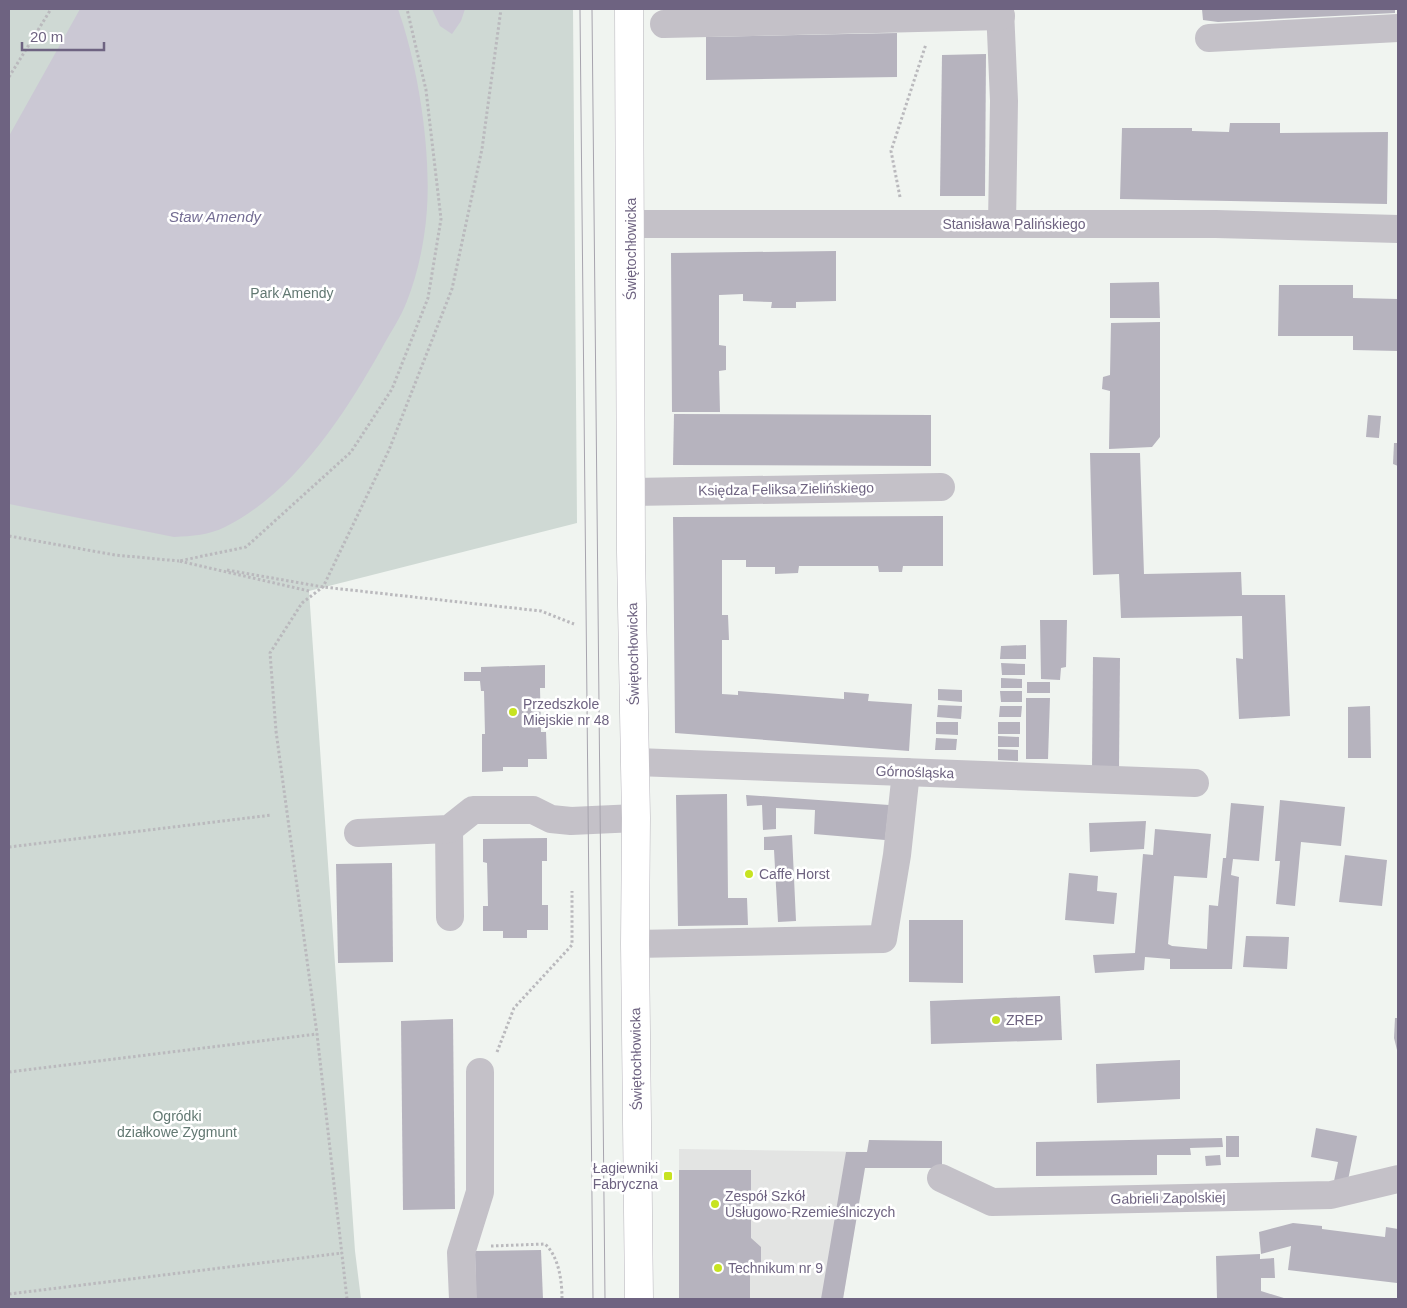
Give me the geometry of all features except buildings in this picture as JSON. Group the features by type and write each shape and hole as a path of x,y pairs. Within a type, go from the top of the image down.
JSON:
{"main road":[{"name":"Świętochłowicka","path":"630,9 632,492 636,762 635,944 639,1299"}],"street":[{"path":"664,24 738,16 935,18 1001,12 1004,101 1002,224"},
{"path":"1209,38 1398,28"},
{"name":"Stanisława Palińskiego","path":"631,224 1216,224 1398,229"},
{"name":"Księdza Feliksa Zielińskiego","path":"632,492 941,487"},
{"name":"Górnośląska","path":"636,762 1195,782"},
{"path":"635,944 883,938 897,855 906,772"},
{"path":"358,833 449,829 473,810 533,810 551,819 571,821 636,818"},
{"path":"449,829 450,917"},
{"path":"463,1299 461,1253 480,1192 480,1072"},
{"name":"Gabrieli Zapolskiej","path":"941,1178 992,1202 1332,1195 1398,1179"}],"path":[{"path":"9,77 51,9"},
{"path":"178,561 246,546 351,452 392,389 428,298 441,219 426,90 407,9"},
{"path":"347,1299 317,1034 276,731 270,653 302,603 323,587 389,450 452,288 482,149 501,9"},
{"path":"901,204 891,151 935,18"},
{"path":"9,536 115,555 178,561 323,587 541,611 574,624"},
{"path":"178,561 309,590"},
{"path":"9,847 272,815"},
{"path":"480,1072 491,1067 514,1008 572,945 572,891"},
{"path":"9,1072 317,1034"},
{"path":"487,1246 545,1244 553,1252 562,1289 562,1299"},
{"path":"9,1294 342,1253"}],"shaded area":[{"path":"679,1149 867,1152 843,1299 679,1299"}],"green space":[{"path":"9,9 573,9 577,523 309,591 355,1251 361,1299 9,1299"}],"water":[{"name":"Staw Amendy","path":"80,9 398,9 406,34 419,91 428,181 424,236 413,285 405,307 352,399 316,449 274,494 250,512 219,530 194,536 174,537 9,504 9,136"},
{"path":"432,9 465,9 461,21 452,34 440,26"}],"tram line":[{"path":"580,9 593,1299"},
{"path":"592,9 605,1299"}],"place":[{"name":"Przedszkole Miejskie nr 48","path":"513,712"},
{"name":"Caffe Horst","path":"749,874"},
{"name":"ZREP","path":"996,1020"},
{"name":"Łagiewniki Fabryczna","path":"668,1176"},
{"name":"Zespół Szkół Usługowo-Rzemieślniczych","path":"715,1204"},
{"name":"Technikum nr 9","path":"718,1268"}],"park label":[{"name":"Park Amendy","path":"292,293"},
{"name":"Ogródki działkowe Zygmunt","path":"177,1124"}]}
